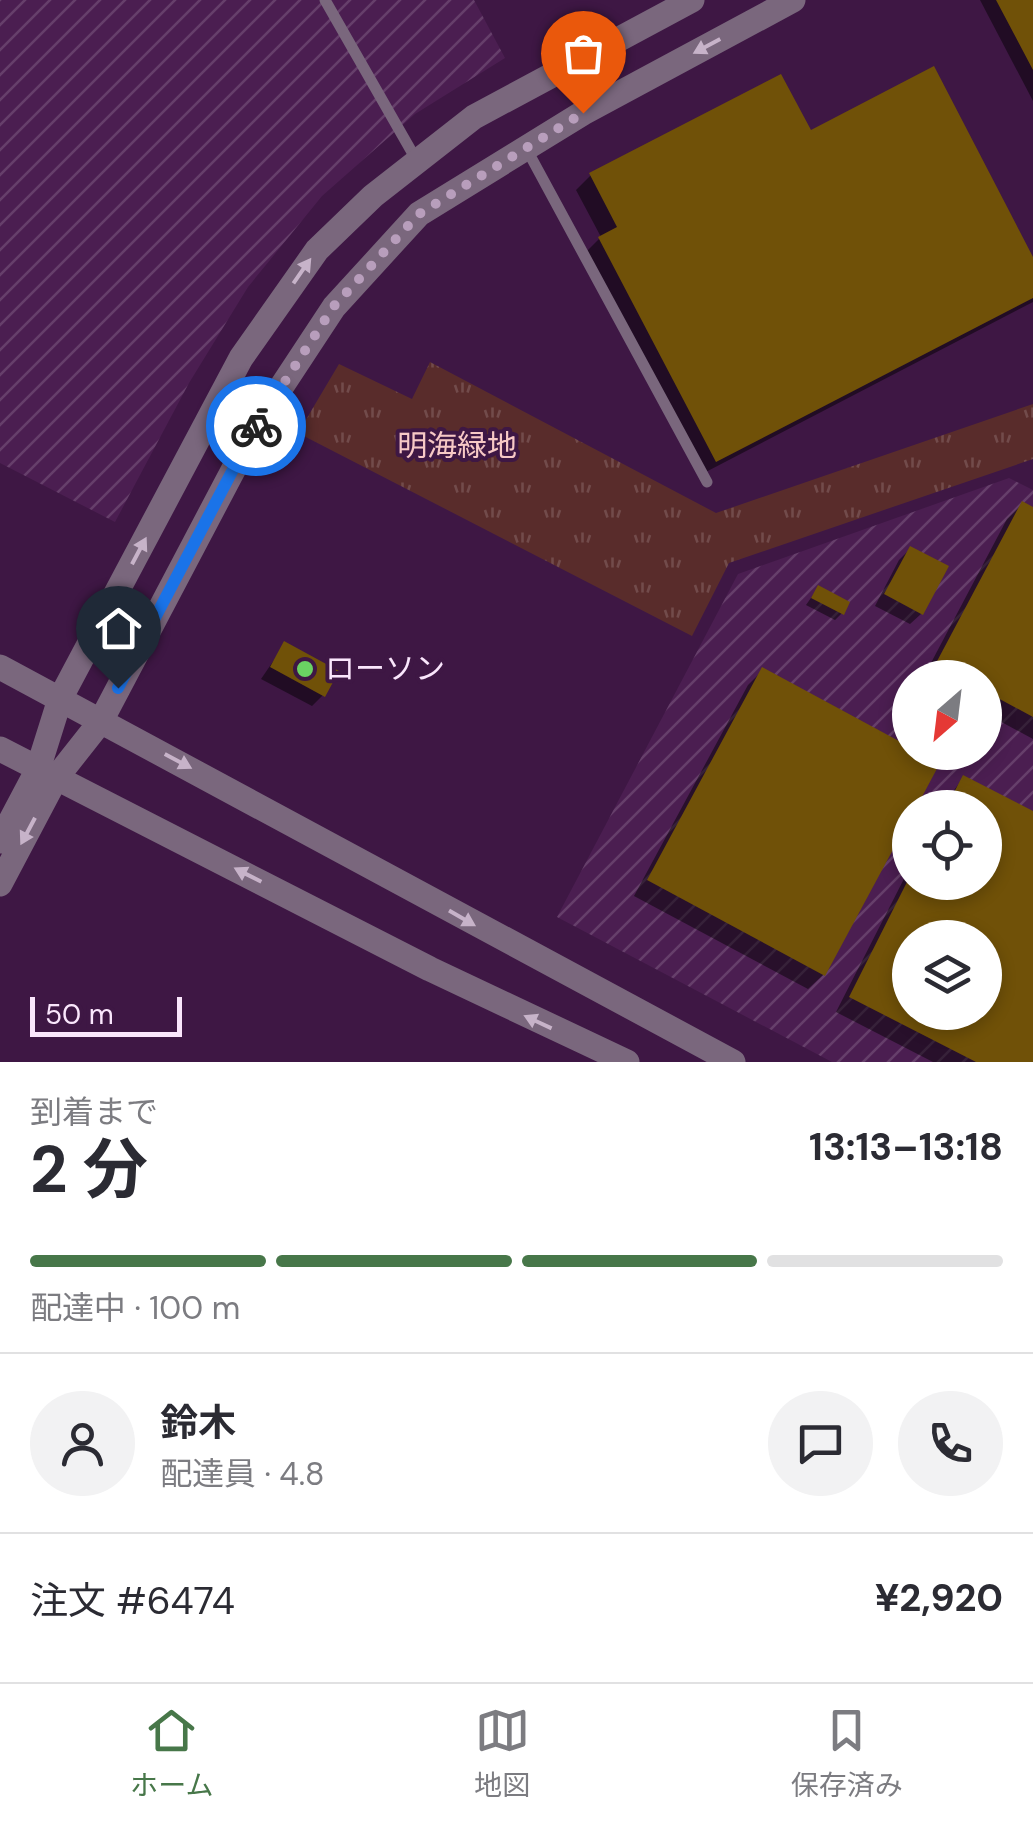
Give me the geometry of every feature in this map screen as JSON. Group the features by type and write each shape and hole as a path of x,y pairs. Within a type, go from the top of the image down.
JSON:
{"street":[{"path":"0,884 47,773 60,699 241,358 317,250 373,196 474,117 692,0"},
{"path":"0,841 47,773 101,721 259,420 334,306 419,214 526,148 793,0"},
{"path":"0,667 515,949 733,1062"},
{"path":"0,748 430,970 627,1062"}],"lane":[{"path":"325,0 418,161"},
{"path":"526,148 707,482"}],"shaded area":[{"path":"0,0 474,0 505,58 415,114 322,196 248,287 189,383 115,522 0,463"},
{"path":"1009,478 1033,490 1033,1062 832,1062 557,917 738,574"}],"green space":[{"name":"明海緑地","path":"430,362 716,513 1033,404 1033,459 729,563 692,636 298,433 339,364 412,399"}],"building":[{"path":"996,0 1033,0 1033,70"},
{"path":"934,66 1033,257 1033,298 716,462 598,237 617,227 589,173 781,74 811,130"},
{"path":"1022,501 1033,507 1033,717 1002,700 1002,660 938,660"},
{"path":"910,546 949,566 923,615 884,594"},
{"path":"818,585 850,602 844,615 811,598"},
{"name":"ローソン","path":"284,641 339,671 325,697 270,667"},
{"path":"762,667 892,737 892,770 936,770 926,790 892,790 892,851 825,976 647,880"},
{"path":"963,775 992,790 955,790"},
{"path":"1002,795 1033,811 1033,1062 976,1062 913,1030 1002,1030 1002,920 892,920 892,1019 849,997 898,900 1002,900"}],"way so far":[{"path":"256,426 334,306 419,214 583,113"}],"place":[{"name":"ローソン","path":"305,669"}],"route":[{"path":"118,688 256,426"}]}
